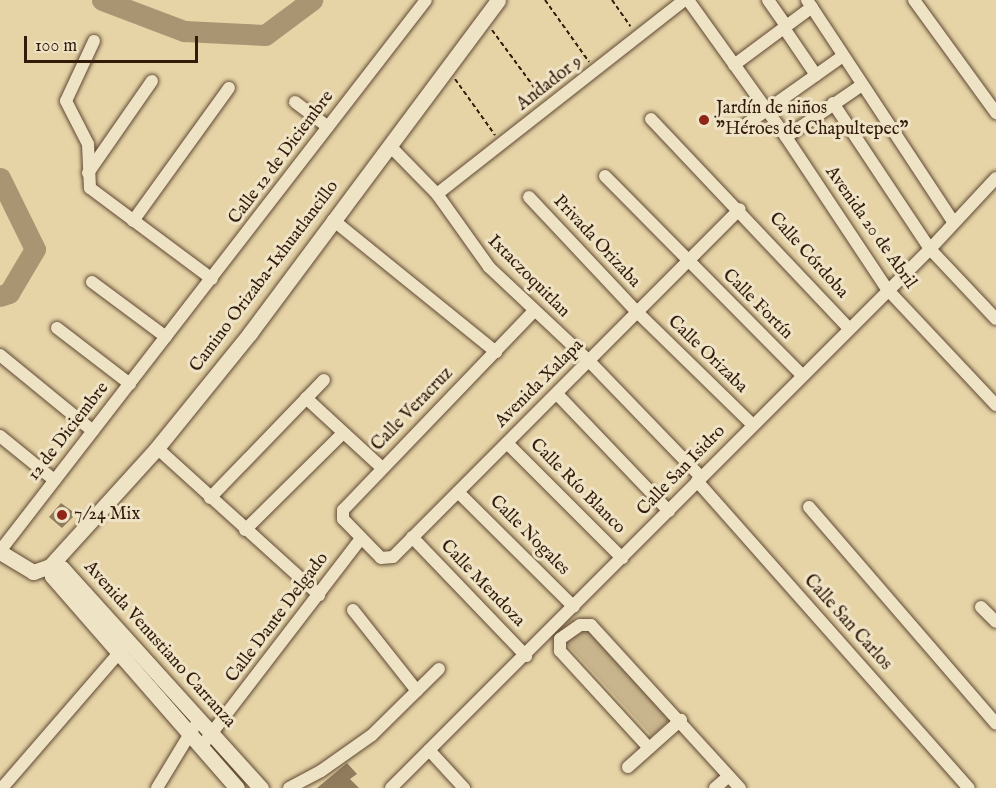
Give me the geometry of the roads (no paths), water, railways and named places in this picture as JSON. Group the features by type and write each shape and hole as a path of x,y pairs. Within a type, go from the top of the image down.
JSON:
{"street":[{"name":"Calle 12 de Diciembre","path":"166,337 426,0"},
{"name":"Camino Orizaba-Ixhuatlancillo","path":"50,566 157,448 390,146 498,0"},
{"name":"Andador 9","path":"437,194 502,146 637,36 686,0"},
{"name":"Avenida 20 de Abril","path":"686,0 735,64 786,137 887,289 996,405"},
{"path":"768,0 816,75"},
{"path":"914,0 996,113"},
{"path":"735,64 785,27 810,3 954,223"},
{"path":"94,40 66,101 88,144 87,181 95,193 212,279"},
{"path":"744,126 843,56"},
{"path":"87,174 152,81"},
{"path":"786,137 862,85"},
{"path":"133,221 229,88"},
{"path":"295,102 328,127"},
{"path":"833,103 930,249 996,319"},
{"name":"Calle Córdoba","path":"651,119 740,208 848,327"},
{"name":"Ixtaczoquitlan","path":"390,146 437,194 477,254 534,311 589,361 699,479"},
{"name":"Calle Fortín","path":"604,176 803,376"},
{"name":"Calle San Isidro","path":"391,788 526,656 803,376 848,327 930,249 996,177"},
{"name":"Privada Orizaba","path":"529,196 636,311"},
{"name":"Avenida Xalapa","path":"360,540 384,559 393,556 740,208"},
{"path":"333,219 496,352"},
{"path":"92,282 166,337"},
{"name":"Calle Veracruz","path":"360,540 342,513 382,468 534,311"},
{"name":"Calle Orizaba","path":"636,311 753,425"},
{"path":"57,328 130,384"},
{"name":"12 de Diciembre","path":"0,551 53,479 166,337"},
{"path":"0,355 93,431"},
{"path":"210,498 324,380"},
{"path":"557,394 669,511"},
{"path":"306,399 382,468"},
{"path":"245,530 343,433"},
{"path":"0,436 53,479"},
{"name":"Calle Río Blanco","path":"507,443 622,558"},
{"path":"157,448 319,595"},
{"name":"Calle San Carlos","path":"699,479 969,788"},
{"name":"Calle Nogales","path":"458,492 574,607"},
{"path":"809,507 996,724"},
{"name":"Calle Mendoza","path":"412,537 526,656"},
{"name":"Calle Dante Delgado","path":"201,747 360,540"},
{"path":"0,551 33,572 50,566"},
{"name":"Avenida Venustiano Carranza","path":"237,788 52,576 50,566 62,568 261,788"},
{"path":"981,607 996,622"},
{"path":"353,610 417,691"},
{"path":"650,748 562,654 560,639 579,624 591,625 681,720 740,788"},
{"path":"2,788 120,652"},
{"path":"289,788 321,771 372,735 439,669"},
{"path":"157,788 200,718"},
{"path":"628,767 681,720"},
{"path":"429,750 464,788"},
{"path":"306,788 321,771"},
{"path":"716,788 729,776"}],"waterway":[{"path":"102,0 184,31 265,35 312,0"},
{"path":"0,178 35,249 9,293 0,296"}],"place":[{"name":"Jardín de niños \"Héroes de Chapultepec\"","path":"704,120"},
{"name":"7/24 Mix","path":"62,515"}]}
